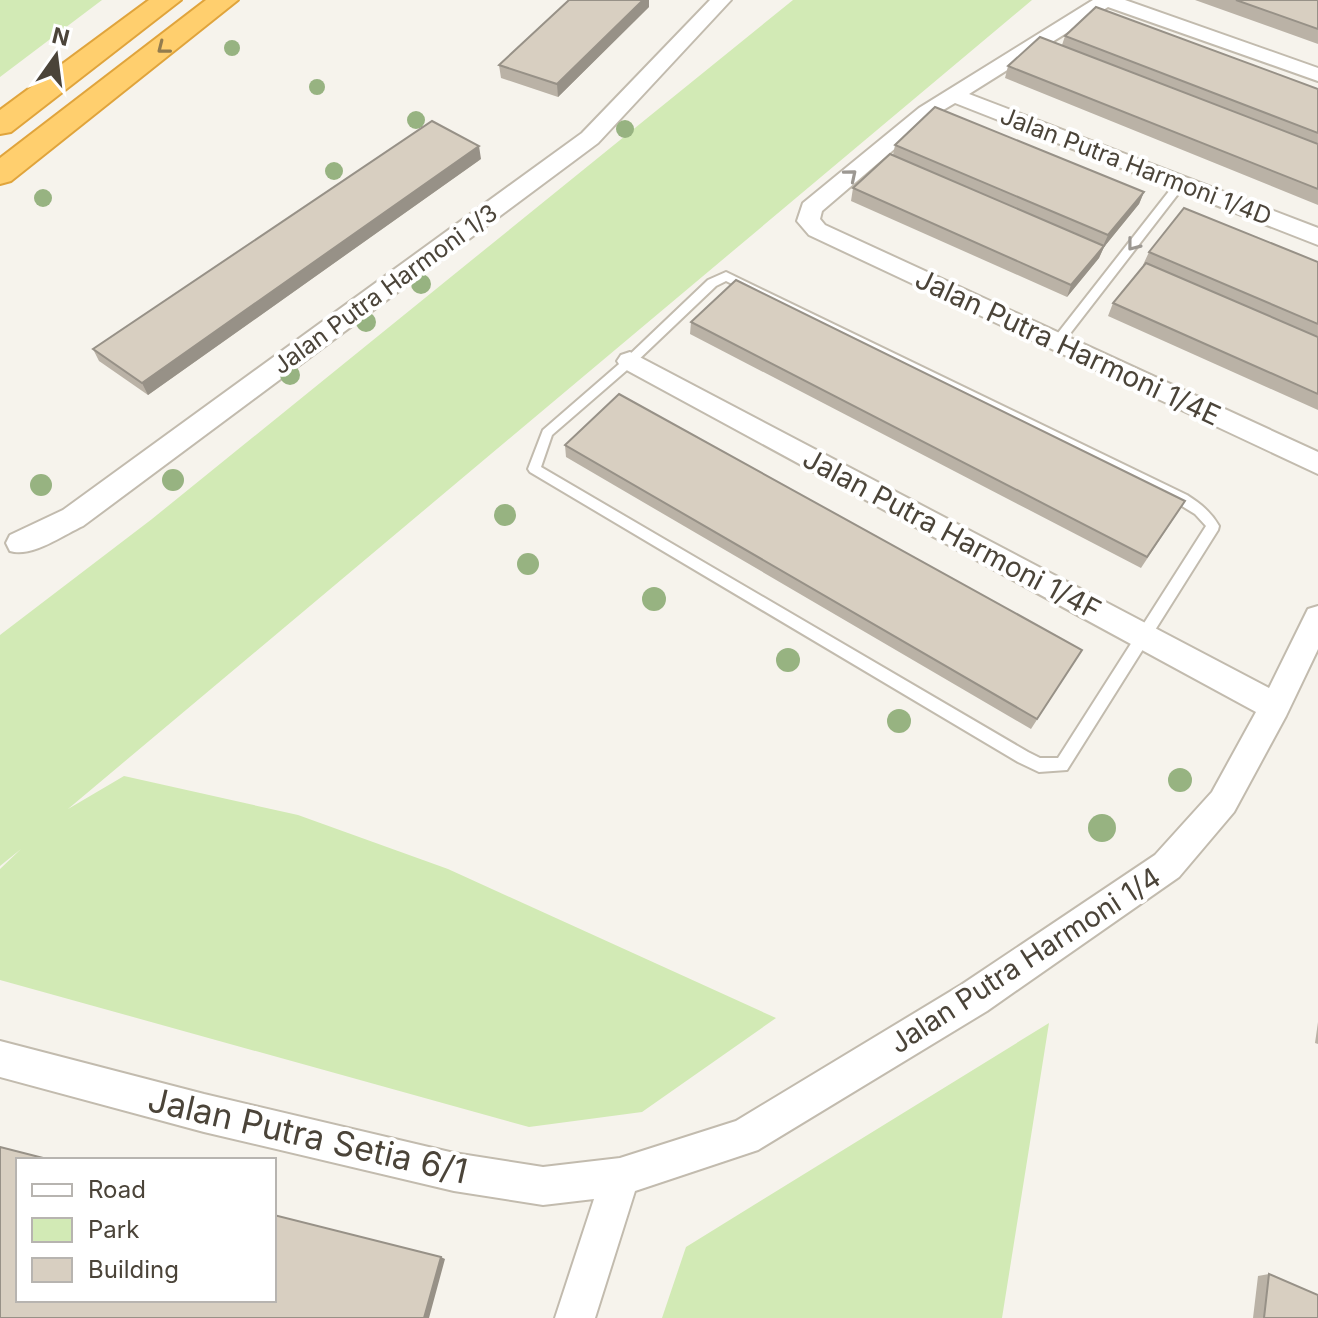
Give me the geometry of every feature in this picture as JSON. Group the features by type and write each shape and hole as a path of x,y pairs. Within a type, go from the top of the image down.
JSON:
{"highway":[{"path":"0,125 167,0"},
{"path":"0,174 224,0"}],"street":[{"name":"Jalan Putra Harmoni 1/3","path":"20,543 73,518 590,138 721,0"},
{"path":"953,95 1106,0 1318,75"},
{"name":"Jalan Putra Harmoni 1/4D","path":"953,95 1318,237"},
{"name":"Jalan Putra Harmoni 1/4E","path":"953,95 926,112 811,208 808,221 817,230 1318,464"},
{"name":"Jalan Putra Harmoni 1/4F","path":"630,361 1275,707"},
{"name":"Jalan Putra Harmoni 1/4","path":"620,1177 745,1137 974,998 1167,866 1223,802 1275,707 1318,618"},
{"name":"Jalan Putra Setia 6/1","path":"0,1059 204,1113 454,1172 543,1186 620,1177"},
{"path":"575,1318 620,1177"}],"lane":[{"path":"1058,341 1181,183"},
{"path":"726,276 1200,510 1213,526 1145,637 1062,765 1039,765 534,469 547,433 630,361 712,283 726,276"}],"green space":[{"path":"0,0 102,0 0,77"},
{"path":"793,0 1032,0 68,809 124,776 298,815 448,869 776,1018 642,1112 529,1127 0,980 0,869 21,849 0,866 0,635 152,519"},
{"path":"1049,1023 1002,1318 662,1318 686,1247"}],"building":[{"path":"569,0 643,0 557,84 499,65"},
{"path":"1236,0 1318,0 1318,29"},
{"path":"1096,7 1318,89 1318,133 1065,36"},
{"path":"1040,37 1318,144 1318,189 1008,66"},
{"path":"935,107 1144,192 1108,235 895,145"},
{"path":"432,121 479,146 142,383 93,349"},
{"path":"890,154 1104,246 1071,285 853,188"},
{"path":"1184,208 1318,262 1318,324 1149,252"},
{"path":"1146,263 1318,337 1318,394 1113,303"},
{"path":"736,280 1185,501 1147,557 691,322"},
{"path":"619,394 1082,650 1037,719 565,445"},
{"path":"0,1147 43,1158 16,1158 16,1302 276,1302 276,1216 441,1257 424,1318 0,1318"},
{"path":"1269,1274 1318,1295 1318,1318 1264,1318"}]}
